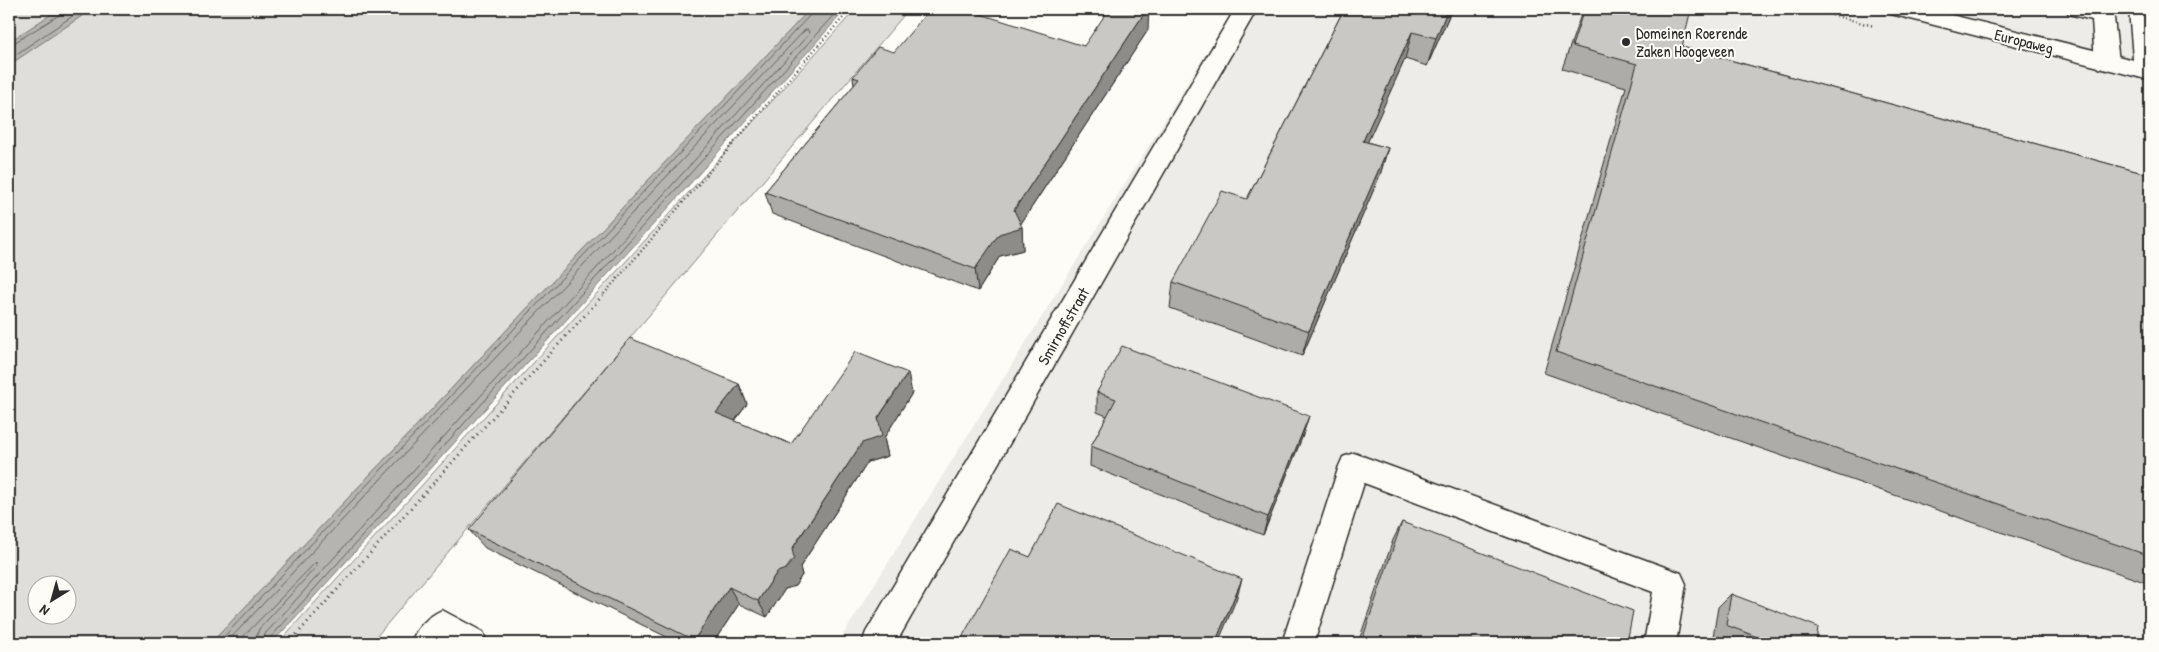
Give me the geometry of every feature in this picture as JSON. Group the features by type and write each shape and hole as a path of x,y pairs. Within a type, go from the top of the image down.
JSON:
{"street":[{"name":"Smirnoffstraat","path":"878,643 1246,9"},
{"name":"Europaweg","path":"1899,9 2148,72"},
{"path":"2077,9 2102,12 2107,62"},
{"path":"2140,9 2148,72"},
{"path":"1298,643 1354,466 1670,584 1660,643"},
{"path":"428,643 442,626 471,643"}],"path":[{"path":"289,643 582,318 695,190 768,101 851,9"}],"shaded area":[{"path":"9,9 59,9 9,42"},
{"path":"92,9 810,9 211,643 9,643 9,65"},
{"path":"856,9 909,9 371,643 278,643"},
{"path":"1234,9 2150,9 2150,643 838,643"}],"water":[{"path":"59,9 92,9 9,65 9,42"},
{"path":"810,9 846,9 671,205 272,643 211,643"}],"building":[{"path":"930,9 964,9 1084,46 1109,9 1147,9 1014,210 1022,227 999,234 975,269 765,192 859,79 853,77 878,47 894,52"},
{"path":"1344,9 1448,9 1436,38 1412,32 1363,141 1388,148 1309,331 1173,282 1222,191 1247,199"},
{"path":"1584,9 1691,9 1682,47 2150,175 2150,556 1556,352 1637,64 1572,46"},
{"path":"630,338 739,384 716,413 791,444 855,352 908,373 878,418 882,436 862,443 792,549 794,558 786,569 777,572 758,601 729,587 694,640 469,530"},
{"path":"1122,346 1309,416 1268,517 1091,446 1116,399 1097,392"},
{"path":"1058,504 1242,579 1215,643 959,643 1011,549 1030,557"},
{"path":"1402,522 1633,611 1627,643 1361,643"},
{"path":"1731,594 1818,627 1816,643 1773,643 1726,625"}],"place":[{"name":"Domeinen Roerende Zaken Hoogeveen","path":"1626,42"}]}
